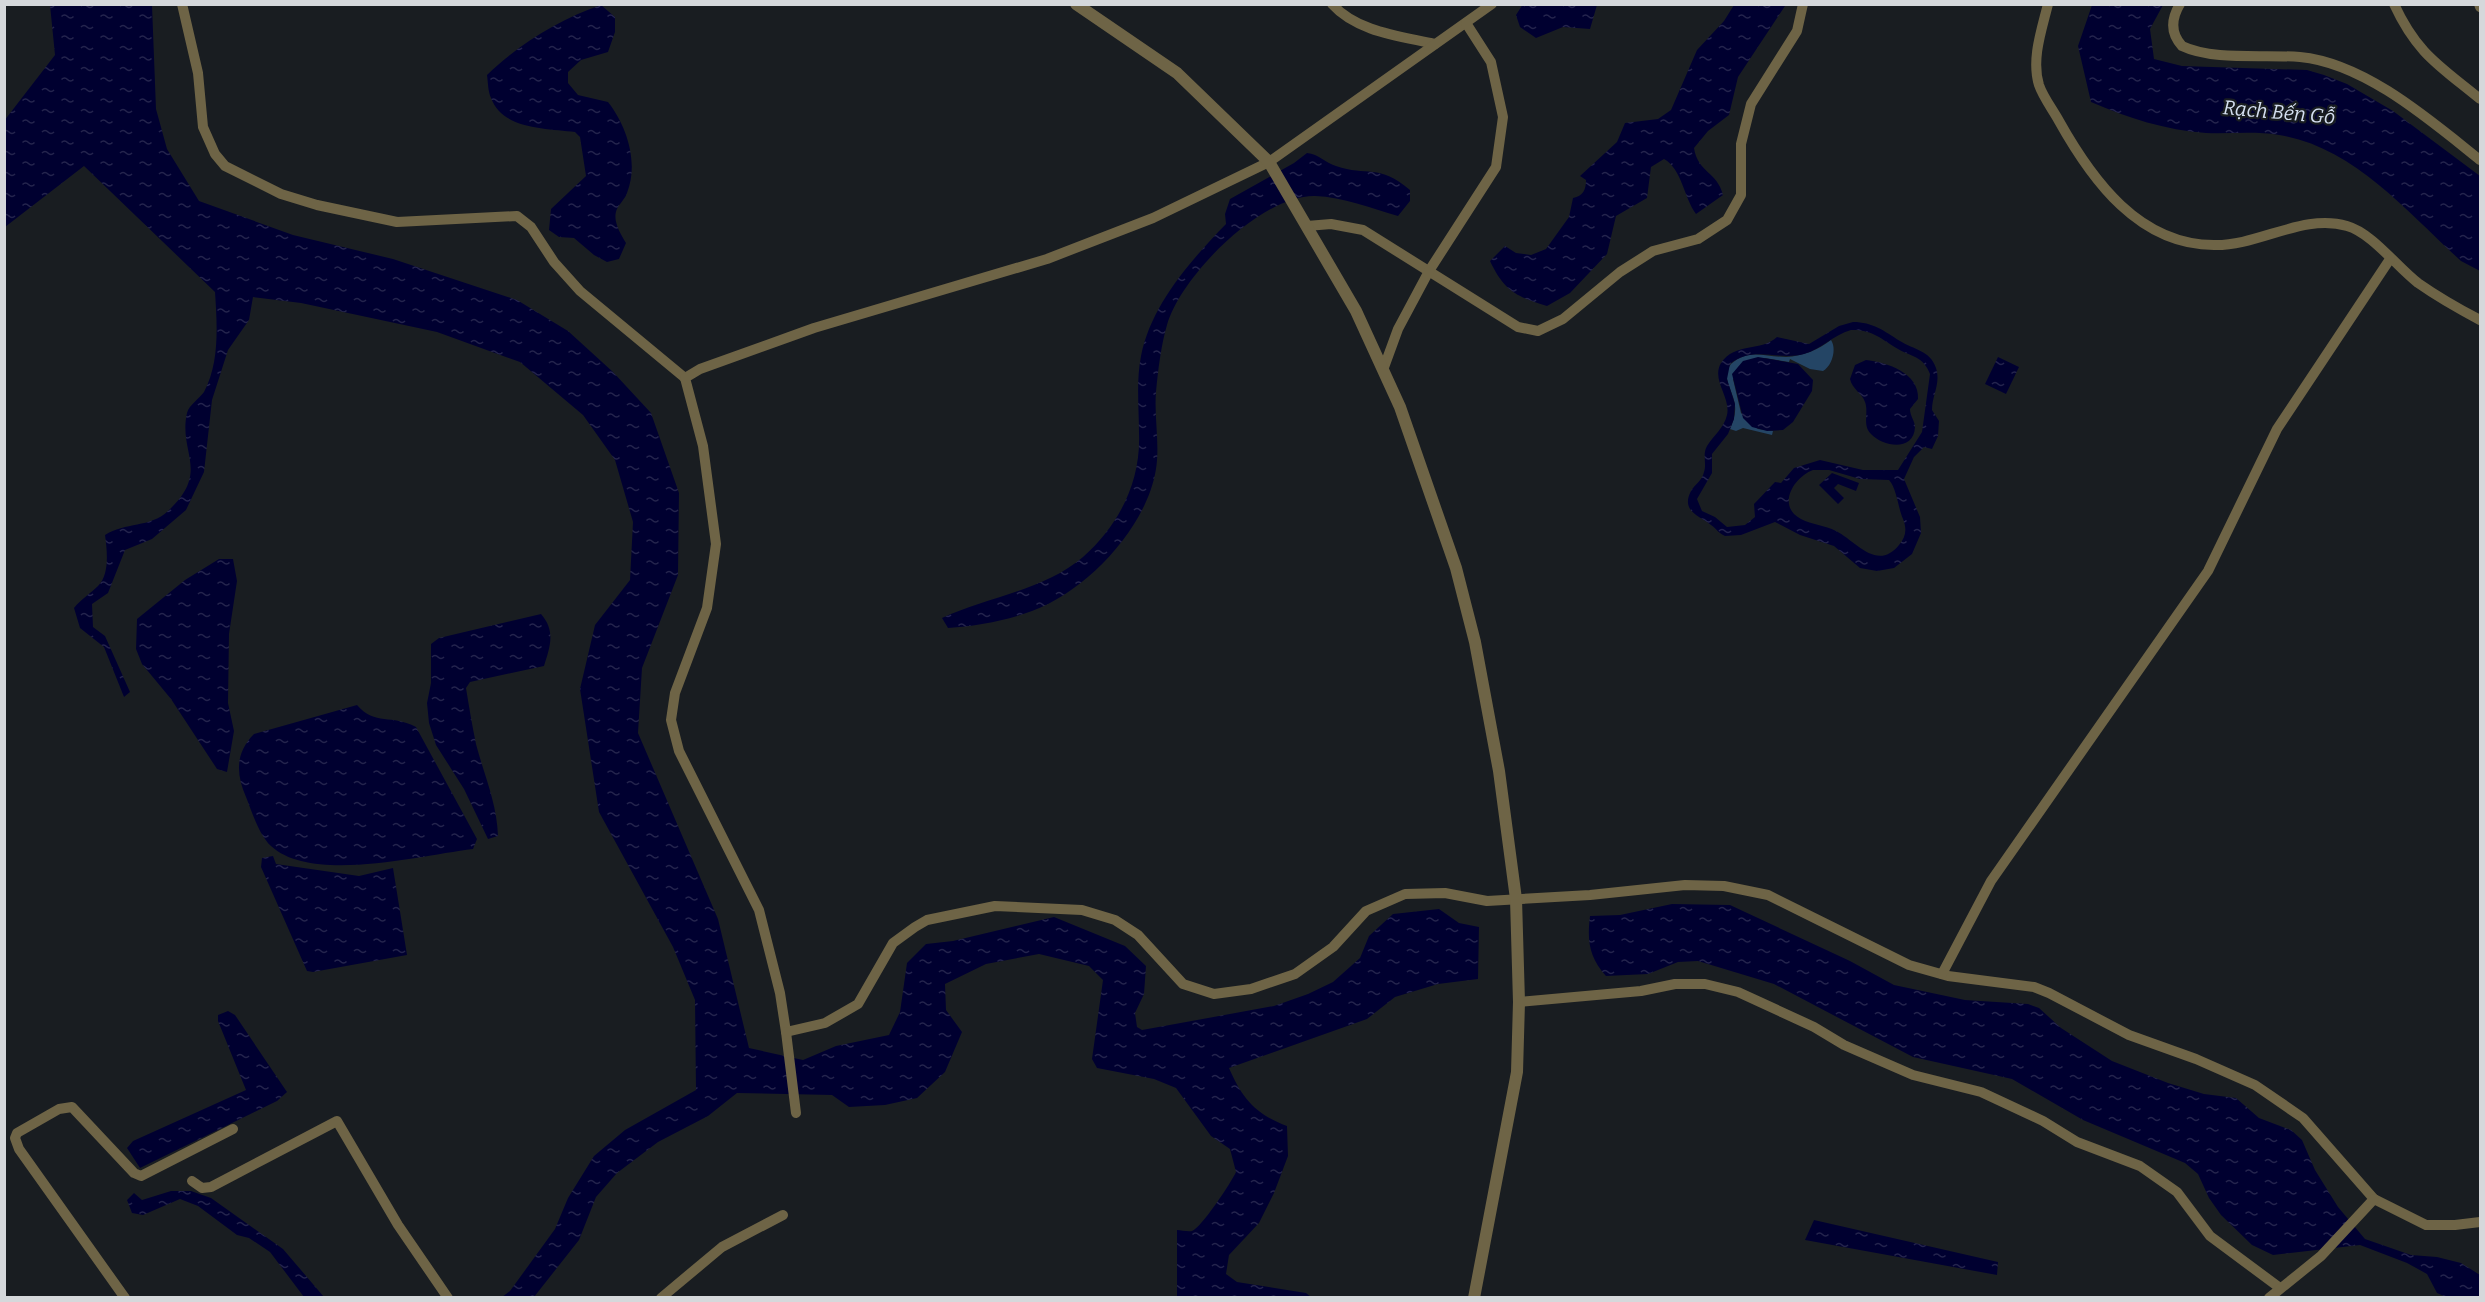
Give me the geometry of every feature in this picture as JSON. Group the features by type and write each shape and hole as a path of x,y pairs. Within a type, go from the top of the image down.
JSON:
{"street":[{"path":"182,4 198,73 204,127 215,154 225,166 246,179 317,206 397,222 517,216 531,227 554,262 580,291 686,378 703,446 716,544 707,608 675,693 671,720 679,751 759,910 780,993 796,1113"},
{"path":"1076,4 1177,73 1269,162 1356,312 1400,406 1456,568 1475,642 1499,771 1516,899 1519,1002 1517,1072 1474,1298"},
{"path":"1332,4 1343,17 1384,33 1435,44"},
{"path":"686,378 700,369 814,328 1047,259 1153,218 1269,162 1492,4"},
{"path":"1307,226 1331,224 1363,230 1518,327 1538,331 1563,320 1620,272 1653,251 1698,239 1727,220 1741,195 1741,144 1751,104 1797,31 1803,4"},
{"path":"2048,4 2037,62 2039,85 2073,147 2098,181 2138,221 2156,232 2196,244 2215,245 2237,243 2299,226 2335,222 2351,227 2365,236 2417,282 2481,320"},
{"path":"2180,4 2174,15 2173,31 2182,46 2206,53 2300,57 2342,67 2363,77 2417,112 2481,160"},
{"path":"2394,4 2420,50 2481,99"},
{"path":"1383,370 1398,329 1429,271 1496,167 1503,117 1491,62 1466,23"},
{"path":"1942,974 1991,881 2208,571 2277,429 2390,259"},
{"path":"786,1032 825,1023 858,1004 893,943 915,927 927,921 995,906 1082,910 1115,920 1138,935 1183,984 1214,994 1251,989 1295,974 1333,946 1366,911 1405,894 1445,893 1487,900 1685,885 1724,886 1768,895 1900,961 1942,974 2041,990 2129,1035 2196,1059 2255,1085 2303,1119 2374,1199 2426,1225 2455,1226 2481,1222"},
{"path":"1519,1002 1630,993 1676,984 1705,984 1738,992 1814,1027 1844,1045 1913,1075 1982,1092 2043,1121 2077,1142 2140,1166 2177,1192 2210,1236 2280,1288"},
{"path":"125,1298 18,1149 15,1138 17,1133 59,1109 72,1107 134,1173 141,1176 233,1130"},
{"path":"192,1181 202,1188 211,1187 338,1121 398,1225 448,1298"},
{"path":"2269,1298 2321,1256 2374,1199"},
{"path":"661,1298 722,1247 783,1215"}],"shaded area":[{"path":"1831,340 1834,348 1833,357 1823,371 1810,369 1790,359 1789,362 1765,358 1733,379 1741,413 1758,429 1773,431 1772,435 1743,428 1736,431 1730,429 1735,409 1727,379 1731,364 1744,356 1757,354 1786,357 1804,354 1816,350"}],"water":[{"path":"1523,4 1597,5 1590,29 1563,27 1536,38 1520,27 1516,15"},
{"path":"50,5 152,5 156,109 167,149 199,201 293,235 393,259 517,300 568,331 613,372 651,413 679,493 678,575 642,668 638,733 718,919 749,1048 803,1060 836,1046 889,1035 900,1012 907,963 926,944 953,941 1054,917 1125,946 1146,966 1144,994 1135,1013 1137,1027 1142,1030 1274,1006 1308,994 1333,982 1360,958 1369,936 1393,914 1439,909 1459,923 1479,927 1478,979 1438,984 1395,997 1367,1019 1229,1068 1239,1088 1251,1104 1266,1116 1287,1126 1288,1156 1274,1193 1259,1223 1229,1255 1226,1274 1237,1282 1306,1293 1311,1297 1177,1297 1177,1230 1192,1231 1196,1228 1222,1195 1236,1172 1230,1149 1211,1136 1176,1088 1154,1079 1097,1068 1092,1059 1103,980 1089,966 1039,954 986,964 945,984 946,1010 962,1032 945,1072 917,1098 885,1105 849,1107 832,1095 737,1093 708,1116 658,1142 617,1173 596,1197 579,1240 534,1297 502,1297 510,1291 555,1229 568,1198 594,1156 625,1130 696,1090 695,1000 673,947 599,812 580,689 595,625 630,580 633,522 615,460 583,415 520,362 437,332 301,303 253,297 249,320 228,350 212,400 204,472 186,510 152,539 125,550 108,593 92,604 93,627 105,636 130,692 124,697 104,647 80,628 74,608 102,581 107,562 105,535 161,516 181,497 188,484 191,473 185,427 187,413 204,392 213,368 216,343 215,292 84,166 5,227 4,121 55,55"},
{"path":"601,5 615,17 615,32 608,52 581,60 568,72 568,83 578,95 608,102 621,122 629,145 632,170 630,181 615,218 626,243 619,259 607,262 594,255 574,238 559,237 549,230 551,209 586,176 580,137 575,132 527,126 505,116 491,98 487,75 526,43 555,25"},
{"path":"1734,5 1785,6 1738,77 1729,115 1708,131 1694,148 1699,163 1717,181 1723,195 1696,214 1675,170 1664,159 1651,167 1647,198 1616,216 1607,254 1570,293 1547,306 1519,296 1512,291 1495,271 1490,261 1505,246 1516,253 1531,255 1546,249 1569,217 1573,198 1585,190 1586,180 1580,176 1617,142 1625,123 1658,119 1671,110 1697,50 1724,21"},
{"name":"Rạch Bến Gỗ","path":"2092,5 2163,5 2150,29 2154,59 2182,66 2307,70 2347,84 2393,111 2480,176 2480,271 2461,261 2378,184 2356,167 2332,153 2306,142 2279,135 2206,133 2161,126 2091,102 2078,46"},
{"path":"1307,153 1332,165 1390,176 1410,190 1410,201 1398,216 1336,198 1315,196 1294,199 1248,223 1226,242 1188,284 1175,305 1167,325 1161,349 1156,392 1156,469 1141,513 1127,534 1093,573 1053,602 1001,620 948,628 942,618 1051,578 1083,557 1107,531 1125,501 1136,469 1139,451 1139,366 1146,337 1163,301 1186,268 1226,224 1225,214 1230,199 1294,163"},
{"path":"1853,322 1878,328 1926,354 1936,368 1937,384 1932,410 1939,421 1938,436 1932,449 1924,447 1914,457 1904,479 1920,517 1921,533 1912,554 1894,568 1877,571 1860,568 1834,546 1800,535 1775,522 1741,535 1725,536 1693,512 1688,504 1691,491 1705,469 1707,446 1726,420 1726,402 1718,376 1721,363 1733,352 1771,342 1777,337 1809,344 1839,326","holes":["1851,330 1871,333 1917,358 1930,374 1922,432 1898,470 1863,470 1820,460 1794,468 1781,483 1775,482 1754,504 1755,517 1745,525 1727,527 1715,517 1702,511 1697,499 1712,473 1712,454 1728,434 1734,419 1735,404 1727,379 1730,364 1748,355 1794,356 1804,354","1813,470 1829,470 1860,479 1889,480 1896,493 1905,526 1905,533 1899,545 1891,553 1883,556 1875,555 1836,531 1805,521 1794,513 1790,507 1790,492 1800,479"]},
{"path":"1758,357 1798,364 1813,380 1812,391 1793,422 1783,430 1767,431 1752,427 1743,418 1732,374 1743,361"},
{"path":"1998,357 2019,367 2006,394 1985,384"},
{"path":"1866,360 1892,366 1914,382 1918,399 1910,409 1915,427 1913,435 1904,444 1883,442 1868,430 1865,402 1850,379 1855,365"},
{"path":"1832,473 1859,483 1856,491 1838,484 1834,488 1844,498 1838,504 1819,485"},
{"path":"219,559 233,559 237,581 229,634 228,703 234,731 227,772 217,769 171,699 142,664 136,649 137,619 185,580"},
{"path":"541,614 546,620 550,633 550,646 544,666 470,682 466,688 476,744 493,801 497,824 498,836 488,839 464,789 436,745 429,723 427,703 431,683 431,644 439,638"},
{"path":"357,705 377,718 399,721 416,727 477,839 473,849 397,861 339,865 313,863 289,857 271,846 256,823 240,780 239,764 243,749 254,734"},
{"path":"273,856 276,864 359,876 393,868 407,955 313,972 307,971 261,867 262,858"},
{"path":"1672,904 1730,905 1850,961 1894,985 1965,1000 2028,1004 2039,1008 2061,1028 2112,1061 2168,1083 2204,1094 2236,1098 2259,1118 2291,1130 2302,1140 2315,1170 2338,1207 2365,1239 2411,1255 2437,1257 2461,1263 2480,1275 2480,1297 2446,1297 2437,1293 2427,1274 2407,1263 2360,1245 2273,1255 2252,1245 2221,1215 2209,1198 2198,1174 2185,1163 2083,1120 2012,1079 1913,1057 1774,984 1698,961 1678,962 1648,974 1606,976 1596,962 1591,948 1590,916 1620,915"},
{"path":"228,1011 235,1015 287,1092 277,1101 140,1168 127,1148 133,1141 246,1090 218,1021 218,1015"},
{"path":"171,1191 191,1191 211,1198 283,1249 324,1297 304,1297 270,1252 249,1238 237,1235 198,1206 180,1199 143,1215 132,1213 127,1200 134,1193 142,1200"},
{"path":"1814,1220 1998,1262 1997,1275 1805,1240"}]}
